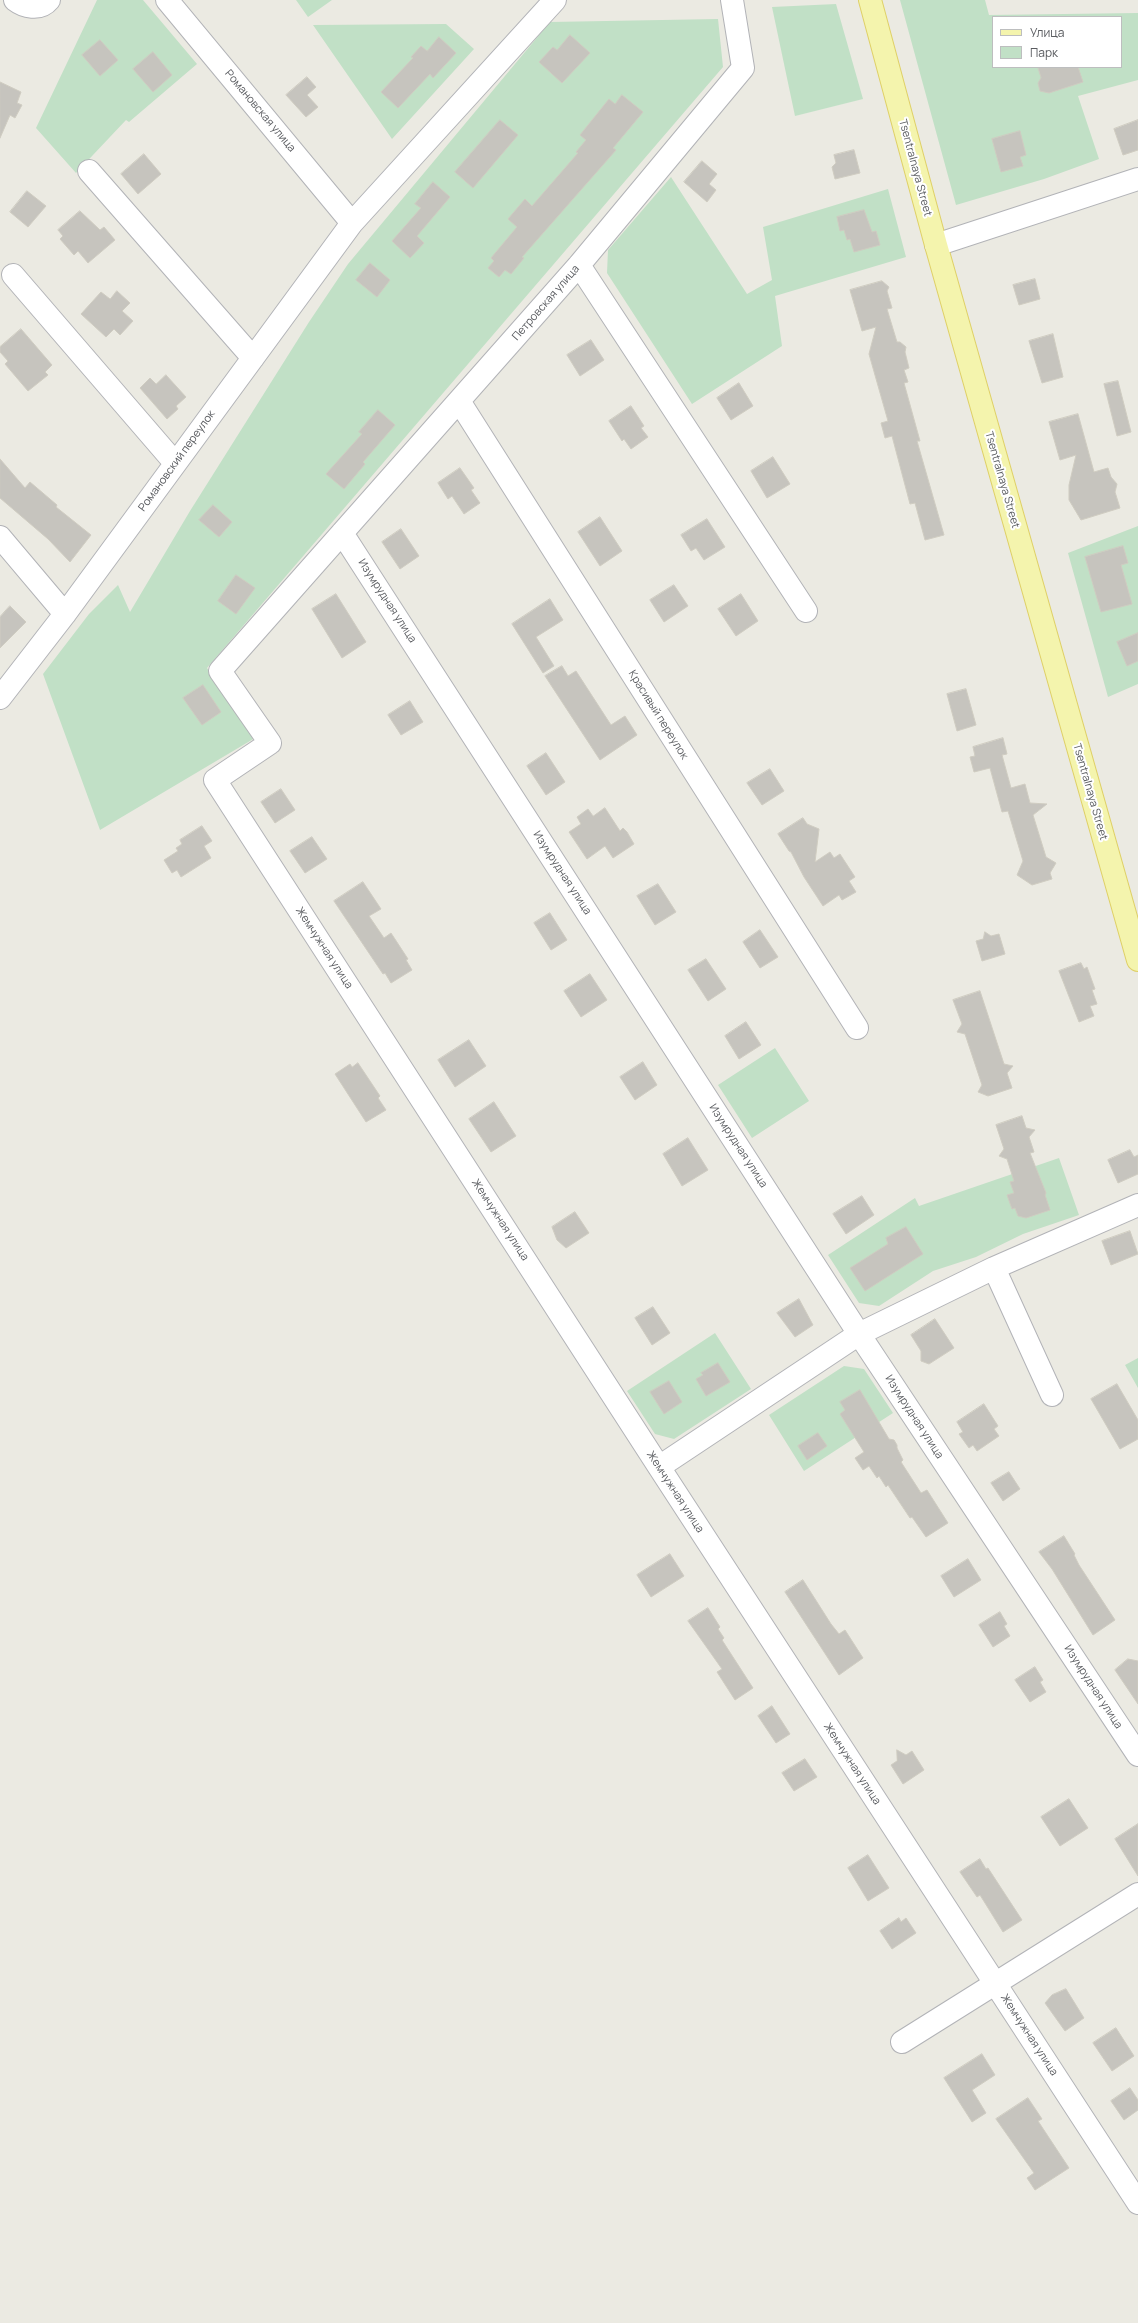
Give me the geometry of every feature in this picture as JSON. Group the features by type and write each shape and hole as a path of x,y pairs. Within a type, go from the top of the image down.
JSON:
{"main road":[{"name":"Tsentralnaya Street","path":"870,0 936,245 1138,960"}],"street":[{"path":"15,0 20,4 32,7 46,3 49,0"},
{"name":"Романовская улица","path":"167,0 352,223"},
{"path":"352,223 555,0"},
{"name":"Петровская улица","path":"215,780 270,743 220,671 579,265 742,68 732,0"},
{"path":"89,171 253,358"},
{"path":"936,245 1138,179"},
{"name":"Романовский переулок","path":"0,698 65,614 352,223"},
{"path":"579,265 806,611"},
{"path":"13,275 175,464"},
{"name":"Красивый переулок","path":"459,401 857,1028"},
{"name":"Изумрудная улица","path":"342,533 859,1334 1138,1755"},
{"path":"0,537 65,614"},
{"name":"Жемчужная улица","path":"215,780 659,1467 1138,2203"},
{"path":"659,1467 859,1334 994,1268 1138,1205"},
{"path":"994,1268 1052,1395"},
{"path":"902,2042 1138,1894"}],"green space":[{"path":"97,0 143,0 197,64 129,122 126,120 76,173 36,128"},
{"path":"296,0 332,0 308,17"},
{"path":"900,0 985,0 989,15 1138,13 1138,80 1078,96 1099,159 1044,179 956,205"},
{"path":"836,4 863,99 795,116 772,7"},
{"path":"718,19 723,67 207,668 255,738 100,830 43,674 89,614 118,585 130,612 190,511 309,322 348,264 550,22"},
{"path":"446,24 474,49 392,139 313,25"},
{"path":"671,177 747,294 772,280 763,227 888,189 906,257 775,296 782,346 692,404 607,273 608,250"},
{"path":"1138,526 1138,684 1108,697 1068,553"},
{"path":"775,1048 809,1101 752,1138 718,1085"},
{"path":"1059,1158 1079,1215 1023,1234 976,1257 933,1271 879,1306 859,1303 828,1255 915,1198 919,1206"},
{"path":"715,1333 751,1389 674,1439 655,1434 627,1391"},
{"path":"1138,1358 1138,1388 1125,1365"},
{"path":"844,1366 864,1369 893,1413 804,1471 769,1415"}],"building":[{"path":"570,35 590,53 562,83 539,62 553,47 557,50"},
{"path":"439,37 456,53 433,78 430,74 398,108 381,92 413,58 411,57 421,46 427,51"},
{"path":"100,40 118,60 100,76 82,55"},
{"path":"153,52 172,75 153,92 133,69"},
{"path":"1038,68 1078,68 1083,82 1049,93 1040,91 1038,83 1041,78"},
{"path":"307,77 316,87 307,95 318,107 306,117 286,95"},
{"path":"0,82 21,92 17,103 22,105 15,118 10,115 0,138"},
{"path":"622,95 643,112 613,148 616,150 522,257 524,258 511,274 505,270 499,277 488,268 494,261 491,258 517,227 508,219 525,199 532,206 578,153 576,152 586,140 580,135 609,99 615,104"},
{"path":"500,120 518,135 473,188 455,172"},
{"path":"1138,120 1138,150 1123,155 1114,129"},
{"path":"1020,131 1026,155 1020,157 1023,166 1001,172 992,139"},
{"path":"854,150 860,173 835,179 832,167 836,163 834,155"},
{"path":"144,154 161,174 138,194 121,174"},
{"path":"702,161 717,174 709,184 716,190 707,202 684,182"},
{"path":"433,182 450,197 417,236 424,243 410,258 392,241 421,208 415,204"},
{"path":"27,191 46,206 28,227 10,212"},
{"path":"864,210 872,232 876,231 880,245 854,252 850,239 847,240 844,230 840,231 837,217"},
{"path":"80,211 100,230 104,227 115,240 88,263 78,251 74,255 60,239 63,236 58,230"},
{"path":"370,263 390,280 377,297 356,280"},
{"path":"1035,279 1040,299 1019,305 1013,285"},
{"path":"882,281 889,287 887,291 892,308 887,309 897,342 900,342 906,347 905,352 909,368 904,370 908,382 904,383 920,441 917,441 944,535 925,540 915,503 910,504 892,436 885,438 881,423 888,421 869,354 876,327 862,331 850,290"},
{"path":"117,291 130,303 122,311 133,321 120,335 114,329 106,337 81,314 101,292 110,299"},
{"path":"21,329 52,365 45,372 48,375 28,391 5,364 8,361 0,352 0,347"},
{"path":"1053,334 1063,377 1042,383 1029,341"},
{"path":"591,340 604,360 580,376 567,355"},
{"path":"166,375 186,397 176,406 178,409 167,419 140,388 150,378 156,384"},
{"path":"1118,381 1131,432 1117,436 1104,384"},
{"path":"739,383 753,406 731,420 717,398"},
{"path":"631,406 644,426 641,428 648,437 631,449 624,439 622,441 609,421"},
{"path":"378,410 395,425 363,462 365,464 344,489 326,474 362,434 359,432"},
{"path":"1078,414 1094,472 1108,468 1111,477 1117,484 1115,492 1120,508 1081,520 1069,500 1069,485 1076,455 1060,460 1049,422"},
{"path":"773,457 790,484 767,498 751,471"},
{"path":"0,459 25,488 30,482 57,505 56,507 91,535 70,562 48,539 0,498"},
{"path":"460,468 474,488 471,490 480,503 464,514 452,496 448,499 438,483"},
{"path":"213,505 232,522 219,537 199,520"},
{"path":"600,517 622,551 600,566 578,532"},
{"path":"707,519 725,547 704,560 696,548 691,551 681,535"},
{"path":"401,529 419,556 400,569 382,542"},
{"path":"1123,546 1128,563 1121,565 1132,604 1101,612 1085,557"},
{"path":"236,575 255,588 236,614 218,601"},
{"path":"674,585 688,606 664,622 650,600"},
{"path":"336,594 366,642 342,658 312,609"},
{"path":"741,594 758,621 736,636 718,609"},
{"path":"550,599 563,620 536,637 554,666 543,673 512,624"},
{"path":"10,606 26,622 0,648 0,617"},
{"path":"1138,633 1138,661 1127,666 1117,642"},
{"path":"562,666 568,676 576,671 611,725 625,716 637,735 600,760 545,676"},
{"path":"203,685 221,712 202,725 183,698"},
{"path":"966,689 976,725 957,731 947,694"},
{"path":"410,701 423,722 401,735 388,715"},
{"path":"1003,738 1007,754 1002,755 1011,788 1025,784 1030,803 1047,804 1033,815 1046,857 1056,863 1050,873 1052,879 1032,885 1017,875 1023,861 1008,811 1002,812 990,768 974,772 970,757 975,756 973,747"},
{"path":"546,753 565,782 546,795 527,766"},
{"path":"770,769 784,791 762,805 747,783"},
{"path":"281,789 295,810 275,823 261,802"},
{"path":"605,808 620,831 623,828 634,844 613,858 605,846 587,859 569,832 581,824 577,817 588,809 593,816"},
{"path":"803,818 807,824 819,829 815,862 830,852 834,858 840,854 855,877 849,881 856,892 842,900 839,895 823,906 804,877 791,852 778,834"},
{"path":"202,826 212,841 204,846 211,858 181,877 177,870 172,873 164,860 178,851 176,848 182,844 180,840"},
{"path":"312,837 327,859 305,873 290,851"},
{"path":"363,882 381,909 369,916 384,938 391,933 408,959 406,960 412,970 391,983 385,973 383,974 334,901"},
{"path":"658,884 676,912 655,925 637,896"},
{"path":"550,913 567,940 551,950 534,923"},
{"path":"760,930 778,957 760,968 743,942"},
{"path":"985,932 991,936 999,934 1005,954 982,961 976,941 983,939"},
{"path":"706,959 726,989 708,1001 688,970"},
{"path":"1081,963 1084,969 1087,967 1095,989 1092,990 1097,1004 1090,1006 1094,1016 1079,1022 1059,971"},
{"path":"590,974 607,1000 581,1017 564,991"},
{"path":"980,991 1004,1064 1013,1066 1007,1073 1012,1088 988,1096 978,1092 982,1085 965,1034 957,1032 962,1024 953,1000"},
{"path":"746,1022 761,1045 739,1059 725,1036"},
{"path":"469,1040 486,1066 455,1087 438,1060"},
{"path":"643,1062 657,1085 635,1100 620,1077"},
{"path":"358,1063 380,1096 378,1098 386,1110 366,1122 335,1074 350,1064 352,1067"},
{"path":"494,1102 516,1136 491,1152 469,1119"},
{"path":"1022,1116 1026,1128 1035,1130 1029,1137 1034,1152 1030,1153 1046,1193 1045,1195 1050,1210 1026,1218 1018,1216 1015,1208 1012,1209 1007,1195 1014,1193 1010,1182 1014,1181 1007,1159 999,1156 1004,1149 996,1125"},
{"path":"688,1138 708,1170 682,1186 663,1154"},
{"path":"1130,1150 1134,1157 1138,1155 1138,1174 1118,1183 1108,1160"},
{"path":"862,1196 874,1215 846,1234 833,1214"},
{"path":"575,1212 589,1233 566,1248 557,1240 552,1227"},
{"path":"906,1227 923,1254 865,1291 850,1268 888,1244 886,1238"},
{"path":"1130,1231 1138,1254 1111,1265 1102,1241"},
{"path":"799,1299 813,1325 795,1337 777,1313"},
{"path":"653,1307 670,1333 652,1345 635,1318"},
{"path":"935,1319 954,1348 929,1364 921,1361 921,1351 911,1335"},
{"path":"718,1363 730,1382 706,1396 696,1379 703,1375 701,1373"},
{"path":"669,1381 682,1402 664,1414 650,1392"},
{"path":"1117,1384 1138,1420 1138,1439 1120,1449 1091,1399"},
{"path":"860,1390 889,1439 894,1440 897,1445 903,1460 901,1462 921,1493 927,1490 948,1523 926,1537 912,1517 910,1518 888,1485 886,1487 879,1476 877,1478 869,1466 863,1470 855,1458 864,1452 840,1414 845,1410 840,1402"},
{"path":"984,1404 998,1426 994,1429 999,1436 977,1451 973,1445 969,1448 959,1434 963,1432 957,1422"},
{"path":"818,1433 827,1446 807,1460 798,1446"},
{"path":"1009,1472 1020,1489 1003,1501 991,1483"},
{"path":"1064,1536 1075,1554 1074,1555 1079,1565 1115,1620 1093,1635 1052,1569 1039,1552"},
{"path":"670,1554 684,1576 651,1597 637,1575"},
{"path":"968,1559 981,1580 954,1597 941,1576"},
{"path":"803,1580 831,1624 839,1634 845,1630 863,1658 839,1675 785,1592"},
{"path":"708,1608 720,1627 718,1629 724,1638 722,1640 753,1688 735,1700 717,1672 722,1669 688,1621"},
{"path":"1000,1612 1007,1624 1004,1626 1010,1636 993,1647 979,1625"},
{"path":"1128,1659 1138,1661 1138,1704 1115,1670"},
{"path":"1035,1667 1043,1680 1040,1682 1046,1692 1030,1702 1015,1680"},
{"path":"772,1706 790,1734 776,1743 758,1716"},
{"path":"897,1750 906,1755 912,1751 924,1770 903,1784 891,1765 897,1761"},
{"path":"805,1759 817,1777 794,1791 782,1773"},
{"path":"1069,1799 1088,1828 1060,1846 1041,1817"},
{"path":"1138,1824 1138,1876 1115,1839"},
{"path":"868,1855 889,1888 868,1901 848,1868"},
{"path":"980,1859 986,1869 988,1868 1022,1920 1003,1932 980,1895 977,1897 960,1872"},
{"path":"899,1918 901,1922 906,1918 916,1933 892,1949 880,1931"},
{"path":"1066,1989 1084,2018 1065,2031 1045,2003 1052,1995"},
{"path":"1116,2028 1134,2056 1112,2071 1093,2043"},
{"path":"982,2054 995,2075 972,2090 986,2113 972,2122 944,2078"},
{"path":"1130,2088 1138,2100 1138,2110 1124,2120 1111,2101"},
{"path":"1028,2098 1042,2119 1038,2121 1069,2168 1035,2190 1027,2178 1034,2173 996,2119"}]}
